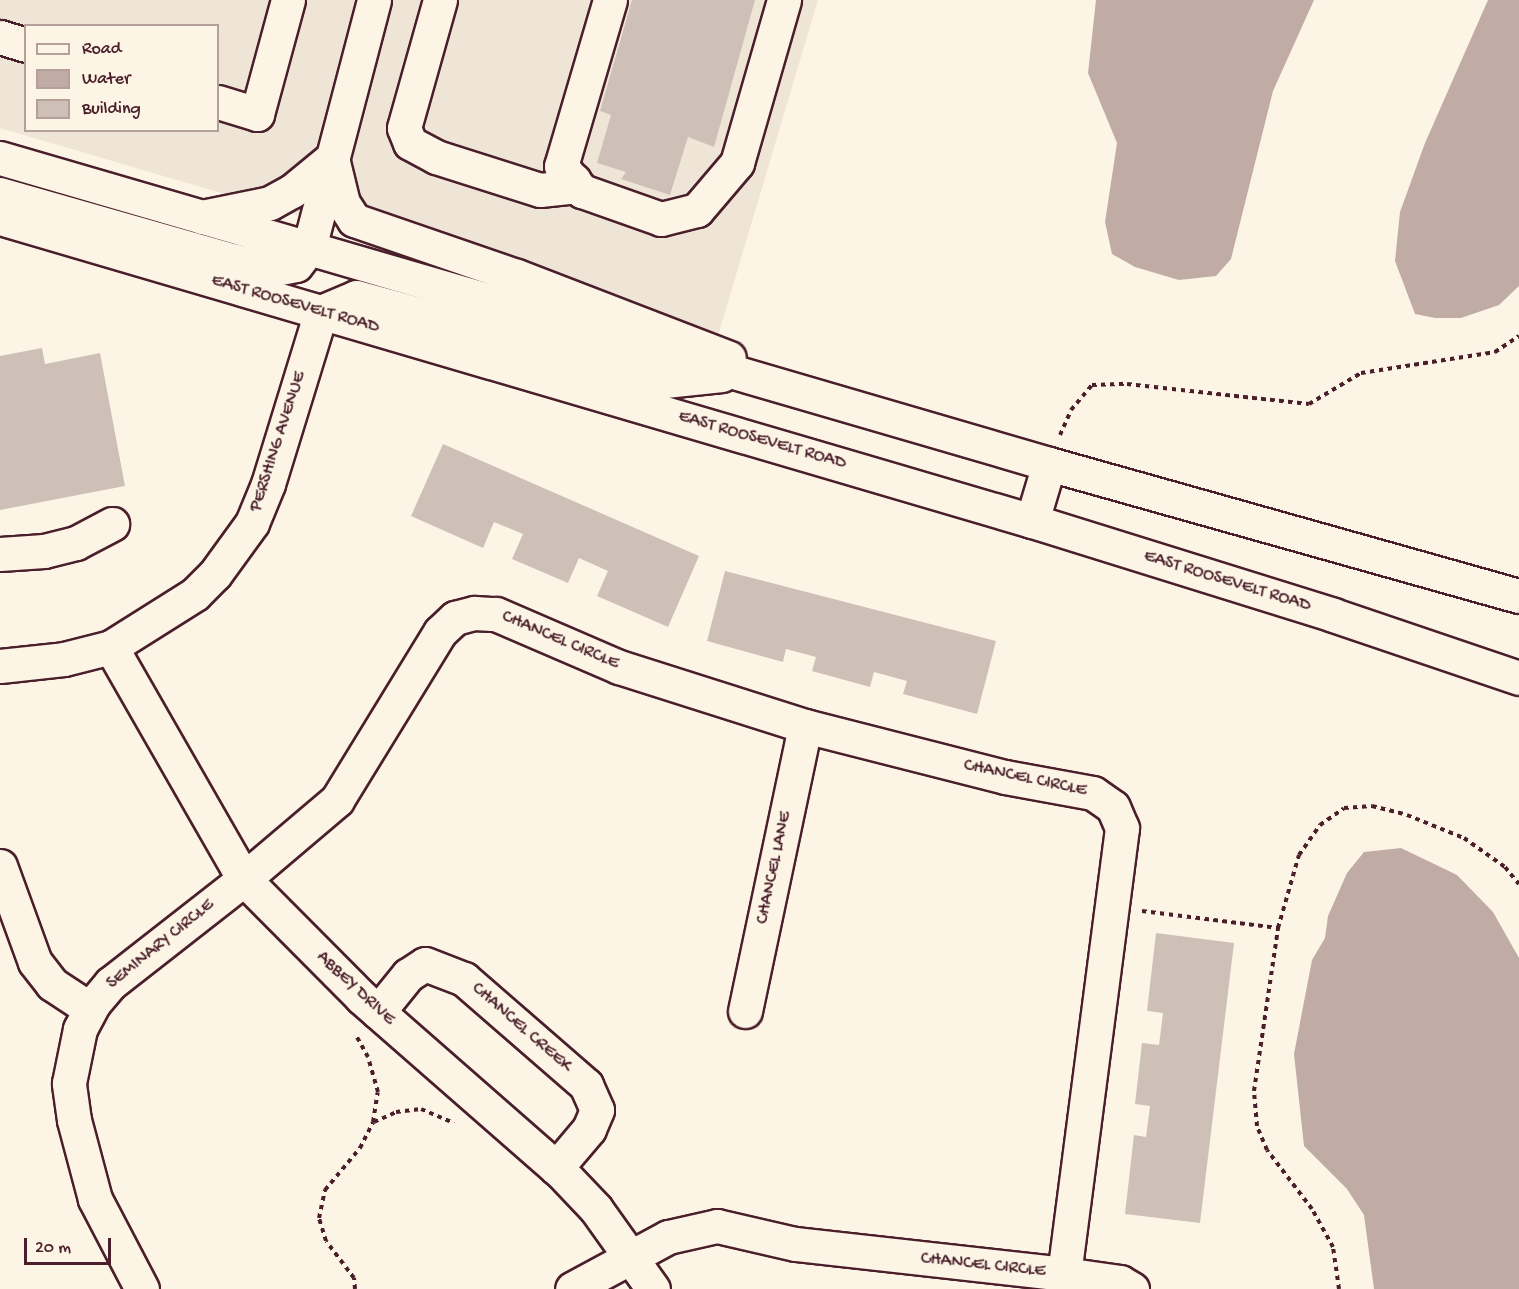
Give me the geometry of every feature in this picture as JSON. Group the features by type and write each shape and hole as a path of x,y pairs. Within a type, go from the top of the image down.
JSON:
{"street":[{"path":"219,102 257,114 288,0"},
{"path":"0,194 235,261 275,269 296,265 309,248 374,0"},
{"path":"440,0 404,128 410,143 436,157 540,190 568,187 574,180"},
{"path":"610,0 561,166 582,191 661,219 697,210 737,163 784,0"},
{"path":"0,37 24,44"},
{"path":"0,158 1049,464 1519,596"},
{"path":"202,217 270,203 292,191 332,158"},
{"path":"332,158 343,203 354,220 517,276 869,411"},
{"name":"EAST ROOSEVELT ROAD","path":"0,218 1032,521 1333,615 1519,678"},
{"path":"321,312 356,297 665,381 738,373"},
{"name":"PERSHING AVENUE","path":"0,666 64,659 111,647 195,594 236,548 268,484 321,312"},
{"path":"1032,521 1049,464"},
{"path":"0,554 65,546 112,524"},
{"name":"CHANCEL CIRCLE","path":"244,879 337,800 440,632 455,618 474,613 496,614 619,667 805,726 1104,799 1119,817 1122,828 1064,1274 795,1244 717,1227 676,1235 632,1258"},
{"name":"ABBEY DRIVE","path":"111,647 244,879 378,1012 556,1168 596,1209 653,1289"},
{"name":"CHANCEL LANE","path":"745,1011 805,726"},
{"path":"0,866 35,962 52,984 90,1009"},
{"name":"SEMINARY CIRCLE","path":"142,1289 95,1199 74,1120 69,1083 71,1066 90,1009 111,983 244,879"},
{"name":"CHANCEL CREEK","path":"378,1012 408,975 425,964 464,979 586,1085 597,1110 589,1129 556,1168"},
{"path":"572,1289 632,1258"},
{"path":"1064,1274 1120,1282 1132,1289"}],"path":[{"path":"1049,464 1071,410 1092,385 1127,384 1309,404 1361,373 1495,352 1519,336"},
{"path":"1339,1289 1333,1247 1312,1209 1267,1150 1257,1126 1254,1091 1278,928 1299,855 1320,825 1344,808 1372,806 1395,812 1464,838 1505,867 1519,884"},
{"path":"1113,907 1278,928"},
{"path":"355,1289 354,1278 326,1241 319,1218 325,1190 360,1148 373,1122 378,1092 368,1057 355,1035 378,1012"},
{"path":"373,1122 396,1112 421,1109 444,1116 461,1128"}],"shaded area":[{"path":"0,0 818,0 717,339 0,128"}],"water":[{"path":"1096,0 1314,0 1273,91 1231,259 1216,276 1179,280 1135,267 1112,254 1105,222 1117,143 1088,73"},
{"path":"1488,0 1519,0 1519,286 1499,305 1461,318 1435,318 1415,314 1395,261 1400,212 1425,143"},
{"path":"1401,848 1457,875 1493,912 1519,958 1519,1289 1374,1289 1364,1215 1347,1189 1304,1146 1294,1054 1312,960 1325,938 1328,916 1347,873 1364,852"}],"building":[{"path":"632,0 755,0 714,147 688,137 670,195 621,179 626,172 597,163 611,115 600,111"},
{"path":"42,348 45,364 100,353 125,486 0,510 0,356"},
{"path":"443,444 699,556 668,627 597,596 608,571 579,558 568,583 512,559 523,534 494,522 483,548 411,516"},
{"path":"725,571 996,641 977,714 903,694 907,681 874,672 870,687 812,671 816,657 786,649 783,662 707,641"},
{"path":"1156,933 1234,943 1200,1223 1125,1214 1134,1135 1146,1137 1150,1106 1135,1104 1142,1043 1159,1045 1163,1013 1147,1011"}]}
